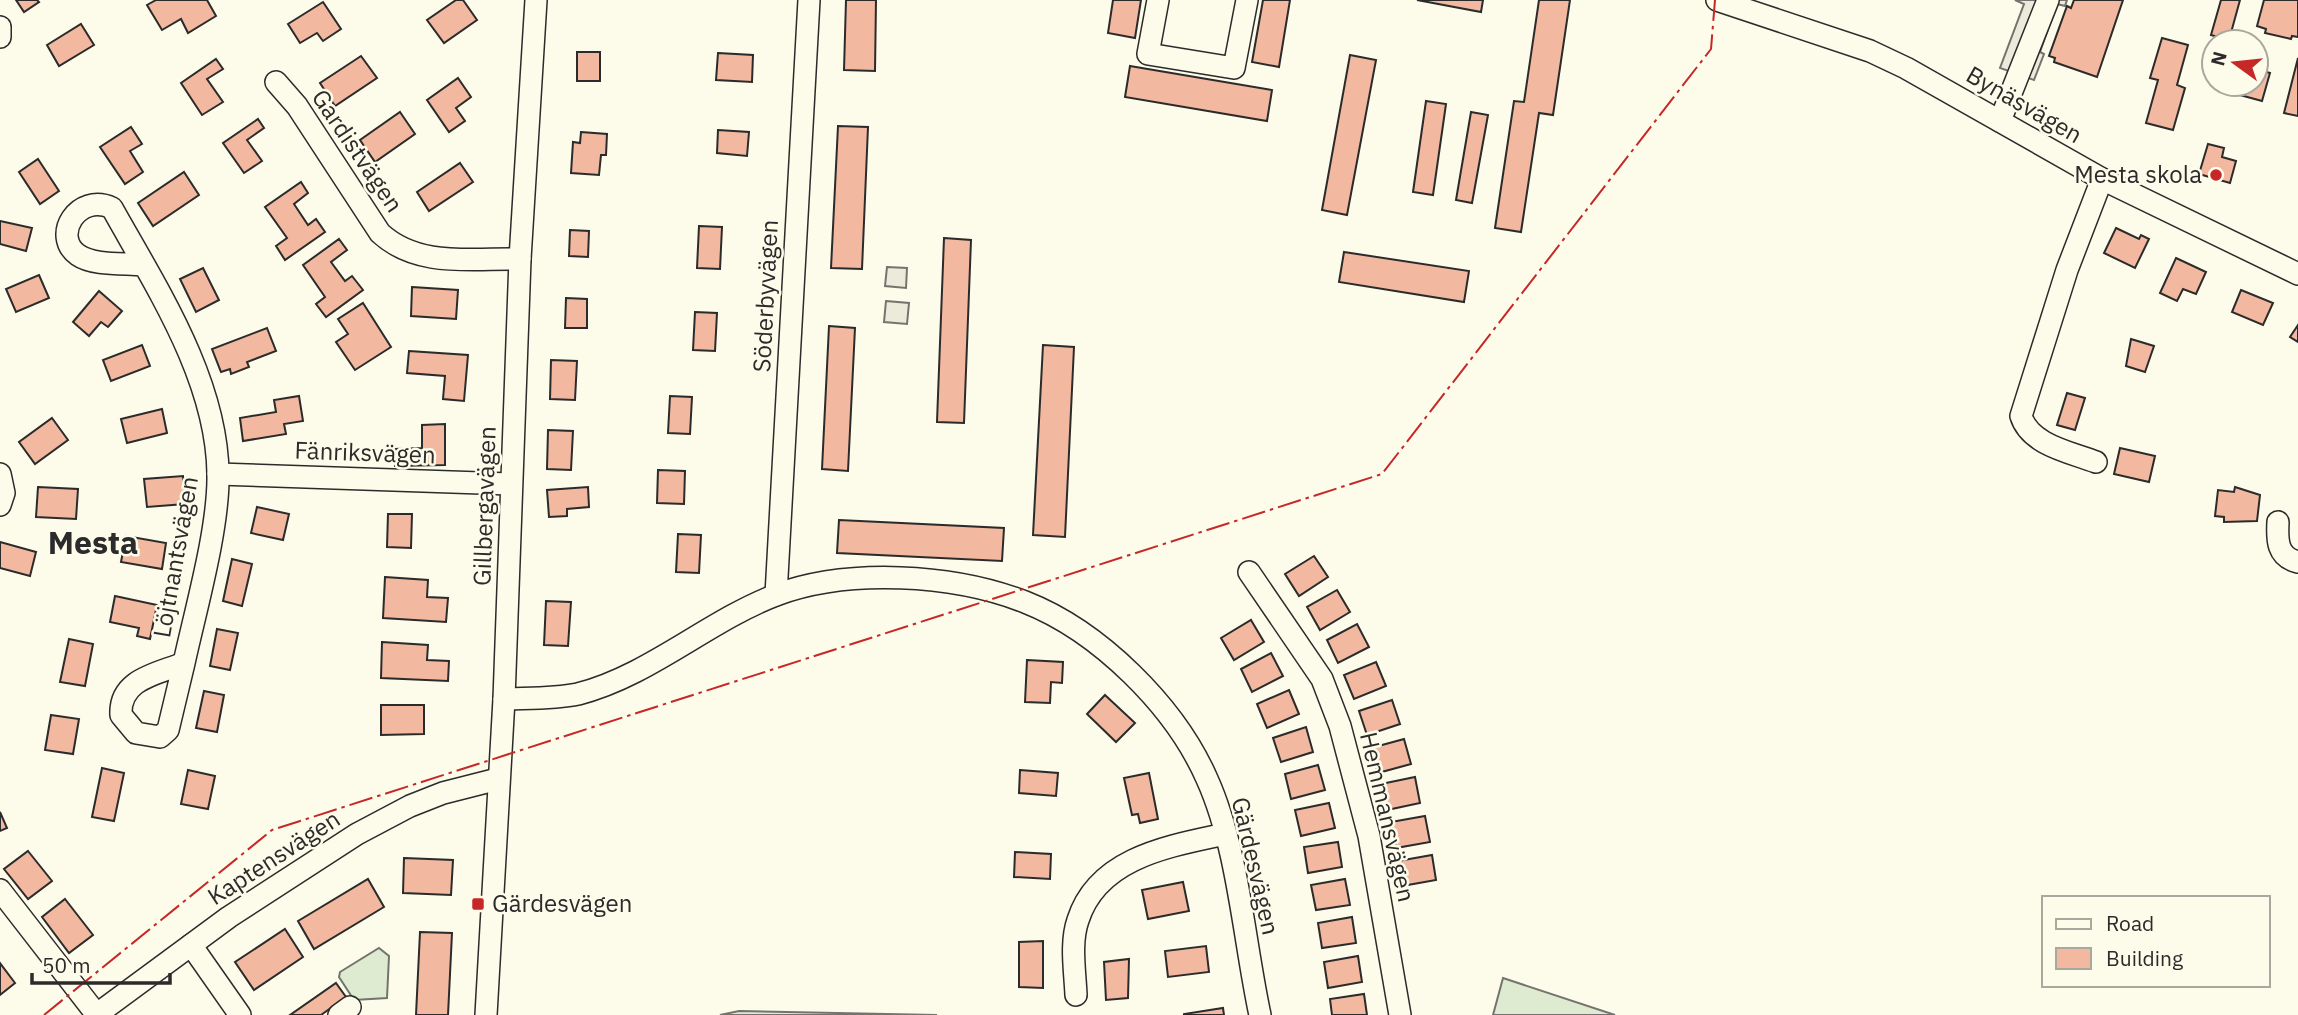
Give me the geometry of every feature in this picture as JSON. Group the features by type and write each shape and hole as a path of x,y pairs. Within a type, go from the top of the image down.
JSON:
{"street":[{"name":"Gillbergavägen","path":"486,1015 504,699 520,259 536,0"},
{"name":"Söderbyvägen","path":"776,595 809,0"},
{"path":"1158,0 1148,54 1234,68 1247,0"},
{"name":"Bynäsvägen","path":"1717,0 1870,51 2102,179 2298,274"},
{"path":"2000,121 2048,0"},
{"path":"0,27 0,37"},
{"name":"Gardistvägen","path":"276,82 297,106 380,233 394,246 427,258 520,259"},
{"path":"2095,462 2034,437 2024,428 2021,416 2067,270 2102,179"},
{"name":"Löjtnantsvägen","path":"144,265 165,299 189,351 213,434 218,474 210,536 184,663"},
{"path":"0,474 4,493 0,505"},
{"name":"Fänriksvägen","path":"218,474 511,484"},
{"path":"2278,522 2277,545 2287,558 2298,562"},
{"name":"Hemmansvägen","path":"1249,572 1322,679 1340,726 1369,836 1400,1015"},
{"name":"Gärdesvägen","path":"504,699 578,694 602,685 776,595 828,583 901,578 935,581 1026,602 1089,638 1137,678 1174,726 1207,778 1225,834 1260,1015"},
{"name":"Kaptensvägen","path":"97,1015 191,946 357,834 432,797 498,779"},
{"path":"1076,995 1074,942 1077,920 1089,895 1131,860 1162,848 1225,834"},
{"path":"0,890 97,1015"},
{"path":"191,946 240,1015"}],"green space":[{"path":"379,948 389,956 387,998 354,1000 339,977 340,972"},
{"path":"1503,978 1615,1015 1493,1015"},
{"path":"739,1011 937,1015 720,1015"}],"shaded area":[{"path":"2015,0 2067,0 2065,6 2057,4 2040,52 2044,54 2034,80 2000,68 2024,4"},
{"path":"887,267 907,268 906,288 885,286"},
{"path":"886,301 909,303 907,324 884,322"}],"building":[{"path":"16,0 37,0 39,2 24,12"},
{"path":"156,0 207,0 216,16 188,33 181,19 162,30 147,5"},
{"path":"456,0 463,0 477,20 444,43 427,20"},
{"path":"846,0 876,0 875,71 844,70"},
{"path":"1113,0 1141,0 1135,38 1108,33"},
{"path":"1263,0 1290,0 1279,67 1252,62"},
{"path":"1417,0 1483,0 1481,12"},
{"path":"1539,0 1570,0 1553,115 1539,113 1521,232 1495,228 1514,101 1524,102"},
{"path":"2074,0 2123,0 2097,77 2054,62 2055,58 2049,56 2067,6 2071,8"},
{"path":"2221,0 2240,0 2232,28 2213,28"},
{"path":"2264,0 2298,0 2298,37 2292,36 2291,39 2270,34 2270,28 2257,26"},
{"path":"323,2 341,29 323,41 317,33 300,43 288,24"},
{"path":"81,24 94,45 59,66 47,45"},
{"path":"2162,38 2188,45 2177,85 2185,88 2173,130 2146,123 2158,80 2150,78"},
{"path":"577,52 600,52 600,81 577,81"},
{"path":"718,53 753,55 752,82 716,80"},
{"path":"1350,55 1376,60 1347,215 1322,210"},
{"path":"361,56 377,78 335,106 320,83"},
{"path":"2298,58 2298,116 2284,113"},
{"path":"216,59 223,69 207,79 223,102 202,115 181,83"},
{"path":"1130,66 1272,90 1267,121 1125,97"},
{"path":"458,78 471,97 456,108 465,121 449,132 427,100"},
{"path":"1426,101 1446,104 1433,195 1413,192"},
{"path":"400,112 415,134 375,162 360,140"},
{"path":"1471,112 1488,115 1472,203 1456,200"},
{"path":"258,119 264,128 247,140 262,161 244,173 223,143"},
{"path":"838,126 868,127 862,269 831,268"},
{"path":"131,127 142,144 130,151 143,172 125,184 100,147"},
{"path":"718,130 749,132 747,156 717,153"},
{"path":"581,132 607,134 606,155 601,155 599,175 571,173 573,142 580,143"},
{"path":"2208,144 2224,148 2222,157 2236,161 2230,183 2199,174"},
{"path":"38,159 59,191 40,204 19,172"},
{"path":"460,163 473,182 429,211 417,192"},
{"path":"184,172 199,195 153,226 138,203"},
{"path":"301,182 308,193 294,204 308,225 316,219 325,232 285,260 276,246 287,238 265,207"},
{"path":"0,221 32,228 26,251 0,244"},
{"path":"699,226 722,227 720,269 697,268"},
{"path":"2116,228 2139,239 2141,235 2149,239 2135,268 2104,253"},
{"path":"570,230 589,231 588,257 569,256"},
{"path":"944,238 971,240 964,423 937,422"},
{"path":"339,239 347,250 331,262 345,281 352,276 363,290 326,317 316,304 325,297 303,265"},
{"path":"1344,252 1469,271 1464,302 1339,282"},
{"path":"2176,258 2206,272 2196,294 2183,289 2177,301 2160,293"},
{"path":"203,268 219,300 196,312 180,279"},
{"path":"39,275 49,298 16,312 6,289"},
{"path":"412,287 458,290 456,319 411,316"},
{"path":"2241,290 2273,303 2263,325 2232,312"},
{"path":"99,291 122,311 108,327 101,322 89,336 73,322"},
{"path":"566,298 587,299 587,328 565,328"},
{"path":"363,303 391,347 355,370 336,342 348,334 338,319"},
{"path":"695,312 717,313 715,351 693,350"},
{"path":"2298,325 2298,342 2290,337"},
{"path":"829,326 855,328 848,471 822,469"},
{"path":"267,328 276,351 247,362 249,367 231,374 230,369 221,372 212,349"},
{"path":"2131,339 2154,346 2145,372 2126,366"},
{"path":"142,345 150,366 111,381 103,360"},
{"path":"1043,345 1074,347 1065,537 1033,535"},
{"path":"409,351 468,355 464,401 443,399 445,376 407,373"},
{"path":"551,360 577,361 575,400 550,399"},
{"path":"2067,393 2085,398 2075,430 2057,425"},
{"path":"299,396 303,421 284,424 286,434 243,441 240,418 276,412 274,400"},
{"path":"670,396 692,397 690,434 668,433"},
{"path":"162,409 167,433 127,443 121,419"},
{"path":"52,418 68,440 35,464 19,442"},
{"path":"445,424 445,465 395,466 395,449 422,448 422,425"},
{"path":"548,430 573,431 571,470 547,469"},
{"path":"2120,448 2155,456 2149,482 2114,474"},
{"path":"658,470 685,471 684,504 657,503"},
{"path":"183,476 185,504 147,507 144,479"},
{"path":"38,487 78,489 76,519 36,517"},
{"path":"588,487 589,507 567,509 567,516 549,517 547,490"},
{"path":"2235,487 2260,495 2257,521 2224,522 2224,517 2215,516 2218,490 2234,492"},
{"path":"257,507 289,514 283,540 251,533"},
{"path":"388,514 412,514 411,548 387,547"},
{"path":"839,520 1004,528 1002,561 837,553"},
{"path":"678,534 701,535 699,573 676,572"},
{"path":"126,536 166,543 162,569 121,562"},
{"path":"0,542 36,552 30,576 0,568"},
{"path":"1314,556 1328,577 1299,596 1285,574"},
{"path":"232,559 252,564 242,606 223,601"},
{"path":"385,577 428,580 427,597 448,598 446,622 383,618"},
{"path":"1337,590 1350,612 1320,630 1307,607"},
{"path":"115,596 157,605 150,639 137,636 139,628 110,622"},
{"path":"546,601 571,602 568,646 544,645"},
{"path":"1251,620 1264,642 1234,660 1221,638"},
{"path":"1357,624 1369,647 1338,663 1327,640"},
{"path":"217,629 238,633 230,670 210,666"},
{"path":"69,639 93,644 85,686 60,682"},
{"path":"382,642 428,645 427,660 449,661 448,681 381,678"},
{"path":"1271,653 1283,676 1252,692 1241,669"},
{"path":"1027,660 1063,662 1062,683 1051,682 1050,703 1025,702"},
{"path":"1376,662 1386,686 1354,699 1344,675"},
{"path":"1289,690 1299,714 1267,728 1257,704"},
{"path":"204,691 224,695 217,732 196,728"},
{"path":"1105,695 1135,723 1116,742 1087,714"},
{"path":"1392,700 1400,724 1367,735 1359,711"},
{"path":"381,705 424,705 424,734 381,735"},
{"path":"51,715 79,719 73,754 45,750"},
{"path":"1306,727 1313,752 1281,762 1273,738"},
{"path":"1404,739 1411,764 1378,773 1371,748"},
{"path":"1318,765 1325,790 1291,799 1285,774"},
{"path":"102,768 124,773 114,821 92,817"},
{"path":"188,770 215,776 208,809 181,804"},
{"path":"1020,770 1058,773 1056,796 1019,793"},
{"path":"1149,773 1158,819 1140,823 1138,814 1132,815 1124,778"},
{"path":"1415,777 1420,803 1387,810 1381,784"},
{"path":"1329,803 1335,828 1301,836 1295,810"},
{"path":"0,812 7,828 0,831"},
{"path":"1425,816 1430,842 1396,848 1391,822"},
{"path":"1338,842 1342,867 1308,873 1304,847"},
{"path":"28,851 52,881 28,899 4,869"},
{"path":"1015,852 1051,854 1050,879 1014,877"},
{"path":"1432,855 1436,880 1402,886 1398,861"},
{"path":"404,858 453,860 451,895 403,893"},
{"path":"368,879 384,907 314,949 298,921"},
{"path":"1345,879 1350,905 1316,910 1311,885"},
{"path":"1183,882 1189,911 1148,919 1142,890"},
{"path":"65,899 93,935 69,953 42,917"},
{"path":"1352,917 1356,943 1322,948 1318,923"},
{"path":"285,929 303,957 254,990 235,962"},
{"path":"420,932 452,933 448,1015 416,1015"},
{"path":"1043,941 1043,988 1019,987 1019,942"},
{"path":"1206,946 1209,972 1168,977 1165,951"},
{"path":"1358,956 1362,982 1328,988 1324,962"},
{"path":"1129,959 1128,998 1106,1000 1104,962"},
{"path":"0,963 15,983 0,995"},
{"path":"336,983 346,997 321,1015 290,1015"},
{"path":"1364,994 1367,1015 1332,1015 1330,999"},
{"path":"1223,1008 1224,1015 1184,1015 1184,1014"}],"power":[{"path":"44,1015 272,830 1382,474 1711,49 1715,0"}],"place":[{"name":"Mesta skola","path":"2216,175"},
{"name":"Gärdesvägen","path":"478,904"}],"district":[{"name":"Mesta","path":"93,543"}]}
